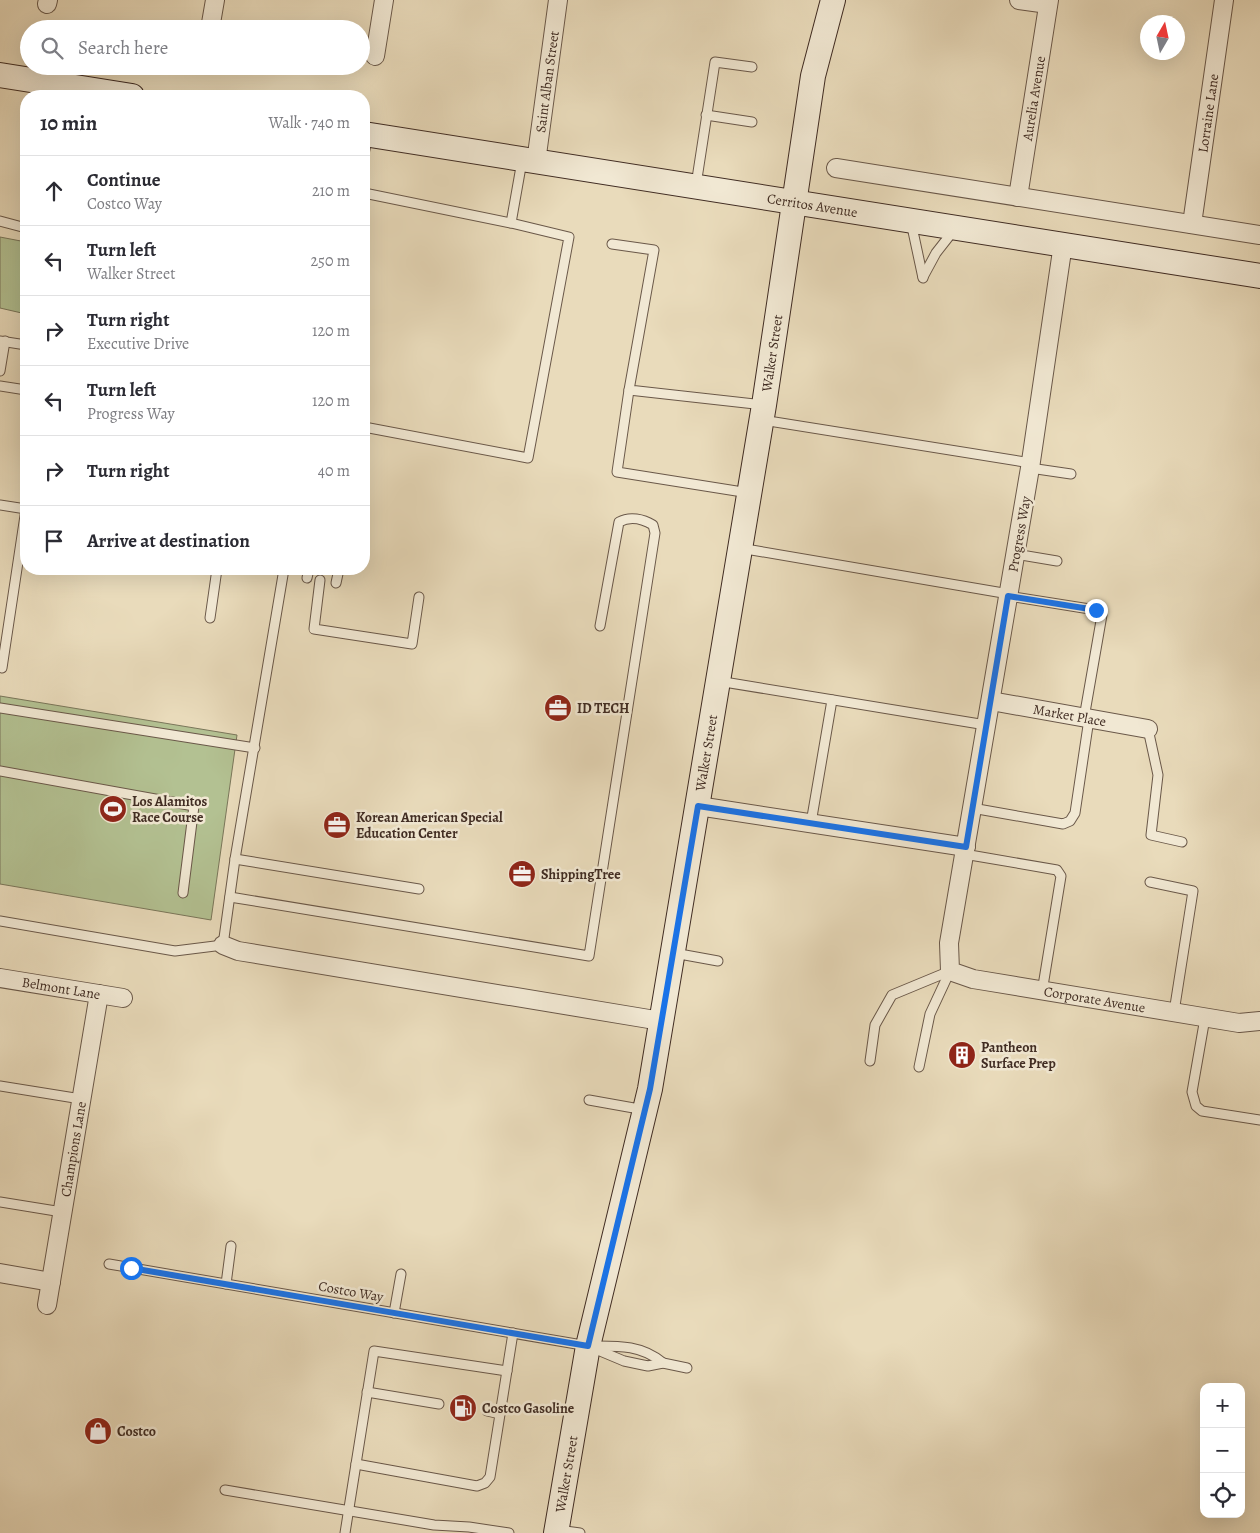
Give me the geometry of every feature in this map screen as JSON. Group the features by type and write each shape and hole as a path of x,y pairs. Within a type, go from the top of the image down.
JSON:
{"main road":[{"name":"Walker Street","path":"557,1531 588,1346 645,1110 698,806 749,493 795,204 813,76 833,0"},
{"path":"0,75 94,90"},
{"name":"Cerritos Avenue","path":"370,142 529,161 795,204 910,219 1260,276"}],"street":[{"path":"212,20 215,0"},
{"path":"375,56 384,0"},
{"name":"Saint Alban Street","path":"529,161 558,0"},
{"path":"1019,0 1049,2"},
{"name":"Lorraine Lane","path":"1192,224 1224,0"},
{"name":"Aurelia Avenue","path":"1018,197 1049,2"},
{"path":"836,168 1260,235"},
{"name":"Progress Way","path":"950,971 948,943 1009,595 1063,244"},
{"name":"Market Place","path":"990,701 1148,729"},
{"path":"698,806 965,851"},
{"path":"223,945 238,951 661,1021"},
{"name":"Corporate Avenue","path":"950,971 973,979 1042,992 1239,1023 1260,1021"},
{"name":"Belmont Lane","path":"0,978 123,998"},
{"name":"Champions Lane","path":"47,1305 99,994"},
{"path":"0,1273 51,1282"}],"lane":[{"path":"695,188 715,62 752,67"},
{"path":"706,115 752,122"},
{"path":"511,223 529,161"},
{"path":"370,194 569,237 528,458 370,428"},
{"path":"910,219 923,278 936,253 956,228"},
{"path":"0,221 20,226"},
{"path":"612,244 654,250 629,390 617,472 749,493"},
{"path":"0,371 2,341 20,344"},
{"path":"0,386 20,389"},
{"path":"629,390 762,412 1071,474"},
{"path":"0,505 20,508"},
{"path":"230,897 589,956 655,533 653,525 648,522 626,518 619,522 600,626"},
{"path":"740,548 1096,610 1102,615 1075,813 1070,821 1063,824 972,808"},
{"path":"0,667 2,668 20,549"},
{"path":"1015,554 1057,561"},
{"path":"210,618 216,575"},
{"path":"0,921 175,951 223,945 235,858 283,575"},
{"path":"336,583 338,575"},
{"path":"320,580 314,629 412,644 419,597"},
{"path":"718,681 986,725"},
{"path":"811,824 832,700"},
{"path":"0,708 255,748"},
{"path":"1148,729 1158,775 1150,835 1182,842"},
{"path":"0,772 194,806 183,893"},
{"path":"965,851 1056,870 1061,876 1042,992"},
{"path":"235,858 419,889"},
{"path":"1150,882 1193,891 1174,1012"},
{"path":"673,953 718,961"},
{"path":"870,1060 875,1024 892,995 950,971"},
{"path":"919,1067 930,1014 950,971"},
{"path":"1205,1018 1192,1092 1196,1106 1202,1111 1260,1120"},
{"path":"0,1086 81,1099"},
{"path":"589,1100 645,1110"},
{"path":"0,1202 62,1212"},
{"path":"226,1284 232,1246"},
{"name":"Costco Way","path":"109,1264 588,1346"},
{"path":"394,1312 401,1274"},
{"path":"356,1464 477,1486 485,1483 490,1477 513,1333"},
{"path":"588,1346 624,1361 648,1366 663,1363 687,1368"},
{"path":"588,1346 626,1346 652,1353 663,1363"},
{"path":"345,1533 374,1350 507,1370"},
{"path":"367,1392 439,1404"},
{"path":"487,1412 500,1414"},
{"path":"225,1490 434,1525 469,1527 509,1533"},
{"path":"557,1531 580,1533"}],"green space":[{"path":"0,237 20,241 20,313 0,308"},
{"name":"Los Alamitos Race Course","path":"0,696 237,735 211,920 0,884"}],"place":[{"name":"ID TECH","path":"558,708"},
{"name":"Los Alamitos Race Course","path":"113,809"},
{"name":"Korean American Special Education Center","path":"337,825"},
{"name":"ShippingTree","path":"522,874"},
{"name":"Pantheon Surface Prep","path":"962,1055"},
{"name":"Costco Gasoline","path":"463,1408"},
{"name":"Costco","path":"98,1431"}],"route":[{"path":"131,1268 588,1346 650,1089 698,806 966,847 1008,596 1096,610"}]}
